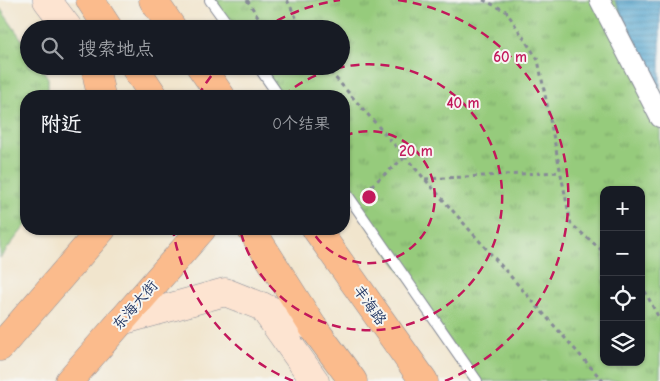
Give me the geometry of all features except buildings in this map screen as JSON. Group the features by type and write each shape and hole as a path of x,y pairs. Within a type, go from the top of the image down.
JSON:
{"main road":[{"path":"47,0 62,20"},
{"path":"82,0 85,20"},
{"path":"90,0 103,20"},
{"path":"153,0 167,20"},
{"path":"97,75 100,90"},
{"path":"140,75 150,90"},
{"path":"206,75 217,90"},
{"path":"62,275 74,235"},
{"path":"0,347 97,235"},
{"name":"东海大街","path":"69,381 197,235"},
{"path":"255,235 313,327 352,381"},
{"name":"丰海路","path":"320,235 424,381"},
{"path":"121,321 225,292 313,327"},
{"path":"262,306 316,381"}],"street":[{"path":"600,0 660,117"}],"lane":[{"path":"210,0 224,20"},
{"path":"264,75 275,90"},
{"path":"350,199 477,381"}],"path":[{"path":"247,0 259,18"},
{"path":"287,0 297,20"},
{"path":"482,0 506,11 538,60 571,224 600,249"},
{"path":"333,75 346,90"},
{"path":"350,95 603,381"},
{"path":"352,202 404,158"},
{"path":"425,179 560,172"},
{"path":"645,292 660,320"}],"green space":[{"path":"210,0 615,0 660,89 660,381 477,381 350,199 350,90 275,90 264,75 350,75 350,20 224,20"},
{"path":"0,8 20,37 20,75 46,75 48,78 48,90 20,90 20,233 0,258"}],"water":[{"path":"615,0 660,0 660,89"}]}
